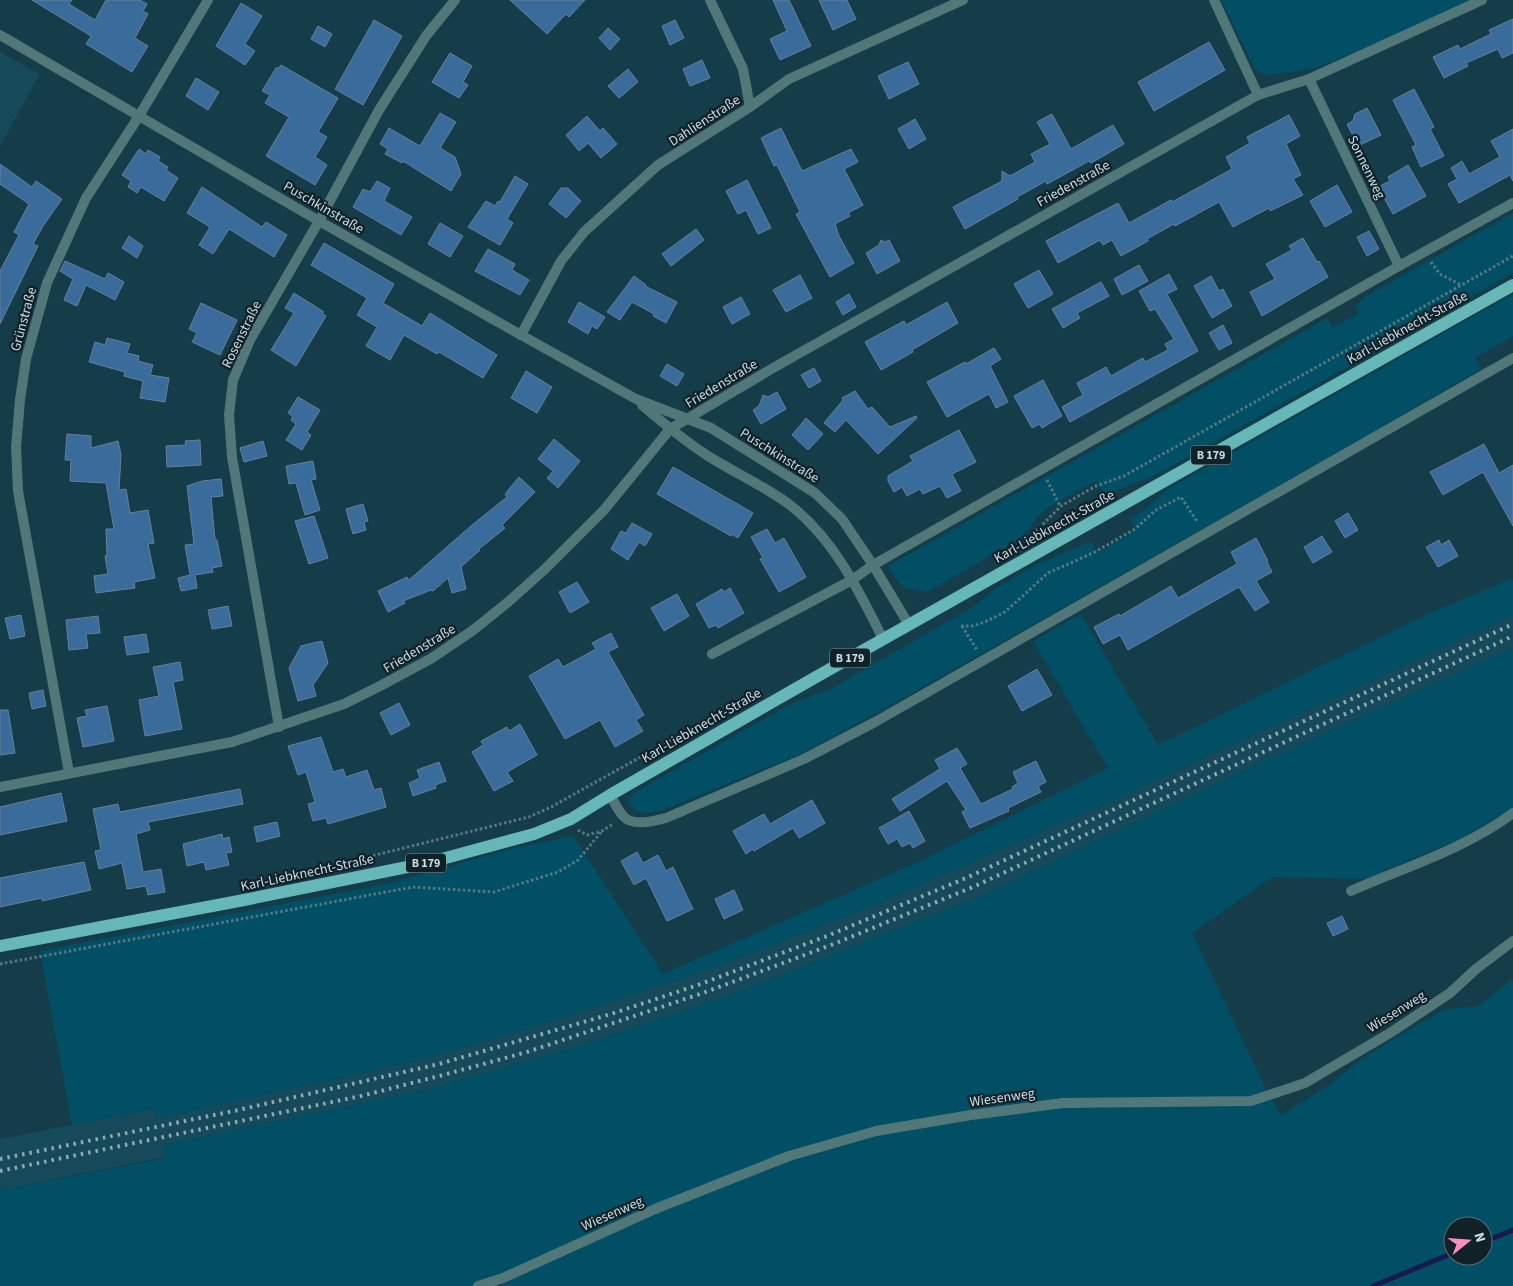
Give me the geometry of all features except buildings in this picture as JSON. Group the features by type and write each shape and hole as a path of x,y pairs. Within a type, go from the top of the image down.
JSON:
{"main road":[{"name":"Karl-Liebknecht-Straße","path":"0,946 427,863 534,834 571,819 884,639 1513,284"}],"street":[{"name":"Grünstraße","path":"69,773 18,491 16,446 26,359 47,283 86,198 139,116 208,0"},
{"name":"Rosenstraße","path":"279,727 232,457 229,415 233,380 250,340 320,220 379,110 426,36 455,0"},
{"path":"710,0 743,69 750,107"},
{"name":"Dahlienstraße","path":"521,335 561,261 584,232 658,165 750,107 789,79 963,0"},
{"path":"1214,0 1258,95"},
{"name":"Friedenstraße","path":"0,787 232,742 344,704 382,686 432,658 472,631 507,603 604,510 670,429 773,368 1258,95 1309,79 1482,0"},
{"name":"Puschkinstraße","path":"0,35 521,335 636,399 686,420 711,428 815,493 842,519 874,565 909,625"},
{"name":"Sonnenweg","path":"1309,79 1399,266"},
{"path":"712,654 852,580 874,565 1041,469 1513,203"},
{"path":"610,795 624,818 637,822 650,822 666,818 804,759 875,722 1513,358"},
{"name":"Puschkinstraße","path":"636,399 670,429 708,456 791,506 820,534 852,580 884,639"},
{"path":"1351,891 1469,841 1496,826 1513,813"},
{"name":"Wiesenweg","path":"478,1286 503,1278 664,1205 789,1156 876,1131 971,1115 1062,1103 1251,1101 1305,1083 1390,1033 1450,993 1476,969 1513,941"}],"path":[{"path":"1419,255 1431,263 1440,274 1462,285"},
{"path":"1024,542 1060,506 1096,486 1124,476 1513,256"},
{"path":"1041,469 1060,506"},
{"path":"984,660 962,626 972,626 985,622 1005,612 1048,573 1095,552 1127,534 1142,524 1156,510 1181,497 1206,534"},
{"path":"338,864 529,817 551,807 720,713"},
{"path":"0,964 413,887 494,892 558,872 578,860 602,830"}],"shaded area":[{"path":"1221,0 1470,0 1397,35 1313,69 1265,75 1255,69"},
{"path":"0,52 40,74 0,146"},
{"path":"1513,213 1513,273 1156,475 1104,495 1096,481 1053,504 1038,516 1021,538 928,592 904,588 888,566 1327,318 1332,328 1359,313 1356,306 1363,298"},
{"path":"1513,294 1513,336 1475,358 1481,369 1342,450 801,754 663,810 643,812 634,809 631,805 629,800 635,792 794,702 831,689 971,608 996,588 1037,564 1091,541 1098,553 1136,530 1130,519 1168,489"},
{"path":"1513,578 1513,615 1122,796 888,899 719,966 563,1018 419,1060 156,1119 154,1109 72,1125 40,951 391,883 514,848 573,836 663,974 918,862 1108,768 1033,641 1081,614 1158,745 1430,613"},
{"path":"1513,615 1513,647 1234,775 985,894 730,995 572,1048 428,1089 163,1145 166,1157 0,1190 0,1139 154,1109 156,1119 419,1060 563,1018 719,966 888,899 1122,796"},
{"path":"1513,647 1513,808 1460,839 1388,869 1370,879 1272,877 1192,933 1266,1089 1281,1115 1328,1086 1359,1061 1395,1038 1445,1009 1477,1007 1513,979 1513,1286 0,1286 0,1190 166,1158 163,1145 428,1089 572,1048 730,995 985,894 1234,775"}],"waterway":[{"path":"1493,1238 1513,1230"},
{"path":"1373,1286 1443,1257"}],"railway":[{"path":"0,1159 234,1111 439,1064 611,1014 698,985 827,936 966,878 1513,624"},
{"path":"0,1171 361,1096 527,1052 703,993 831,945 973,887 1513,636"}]}
